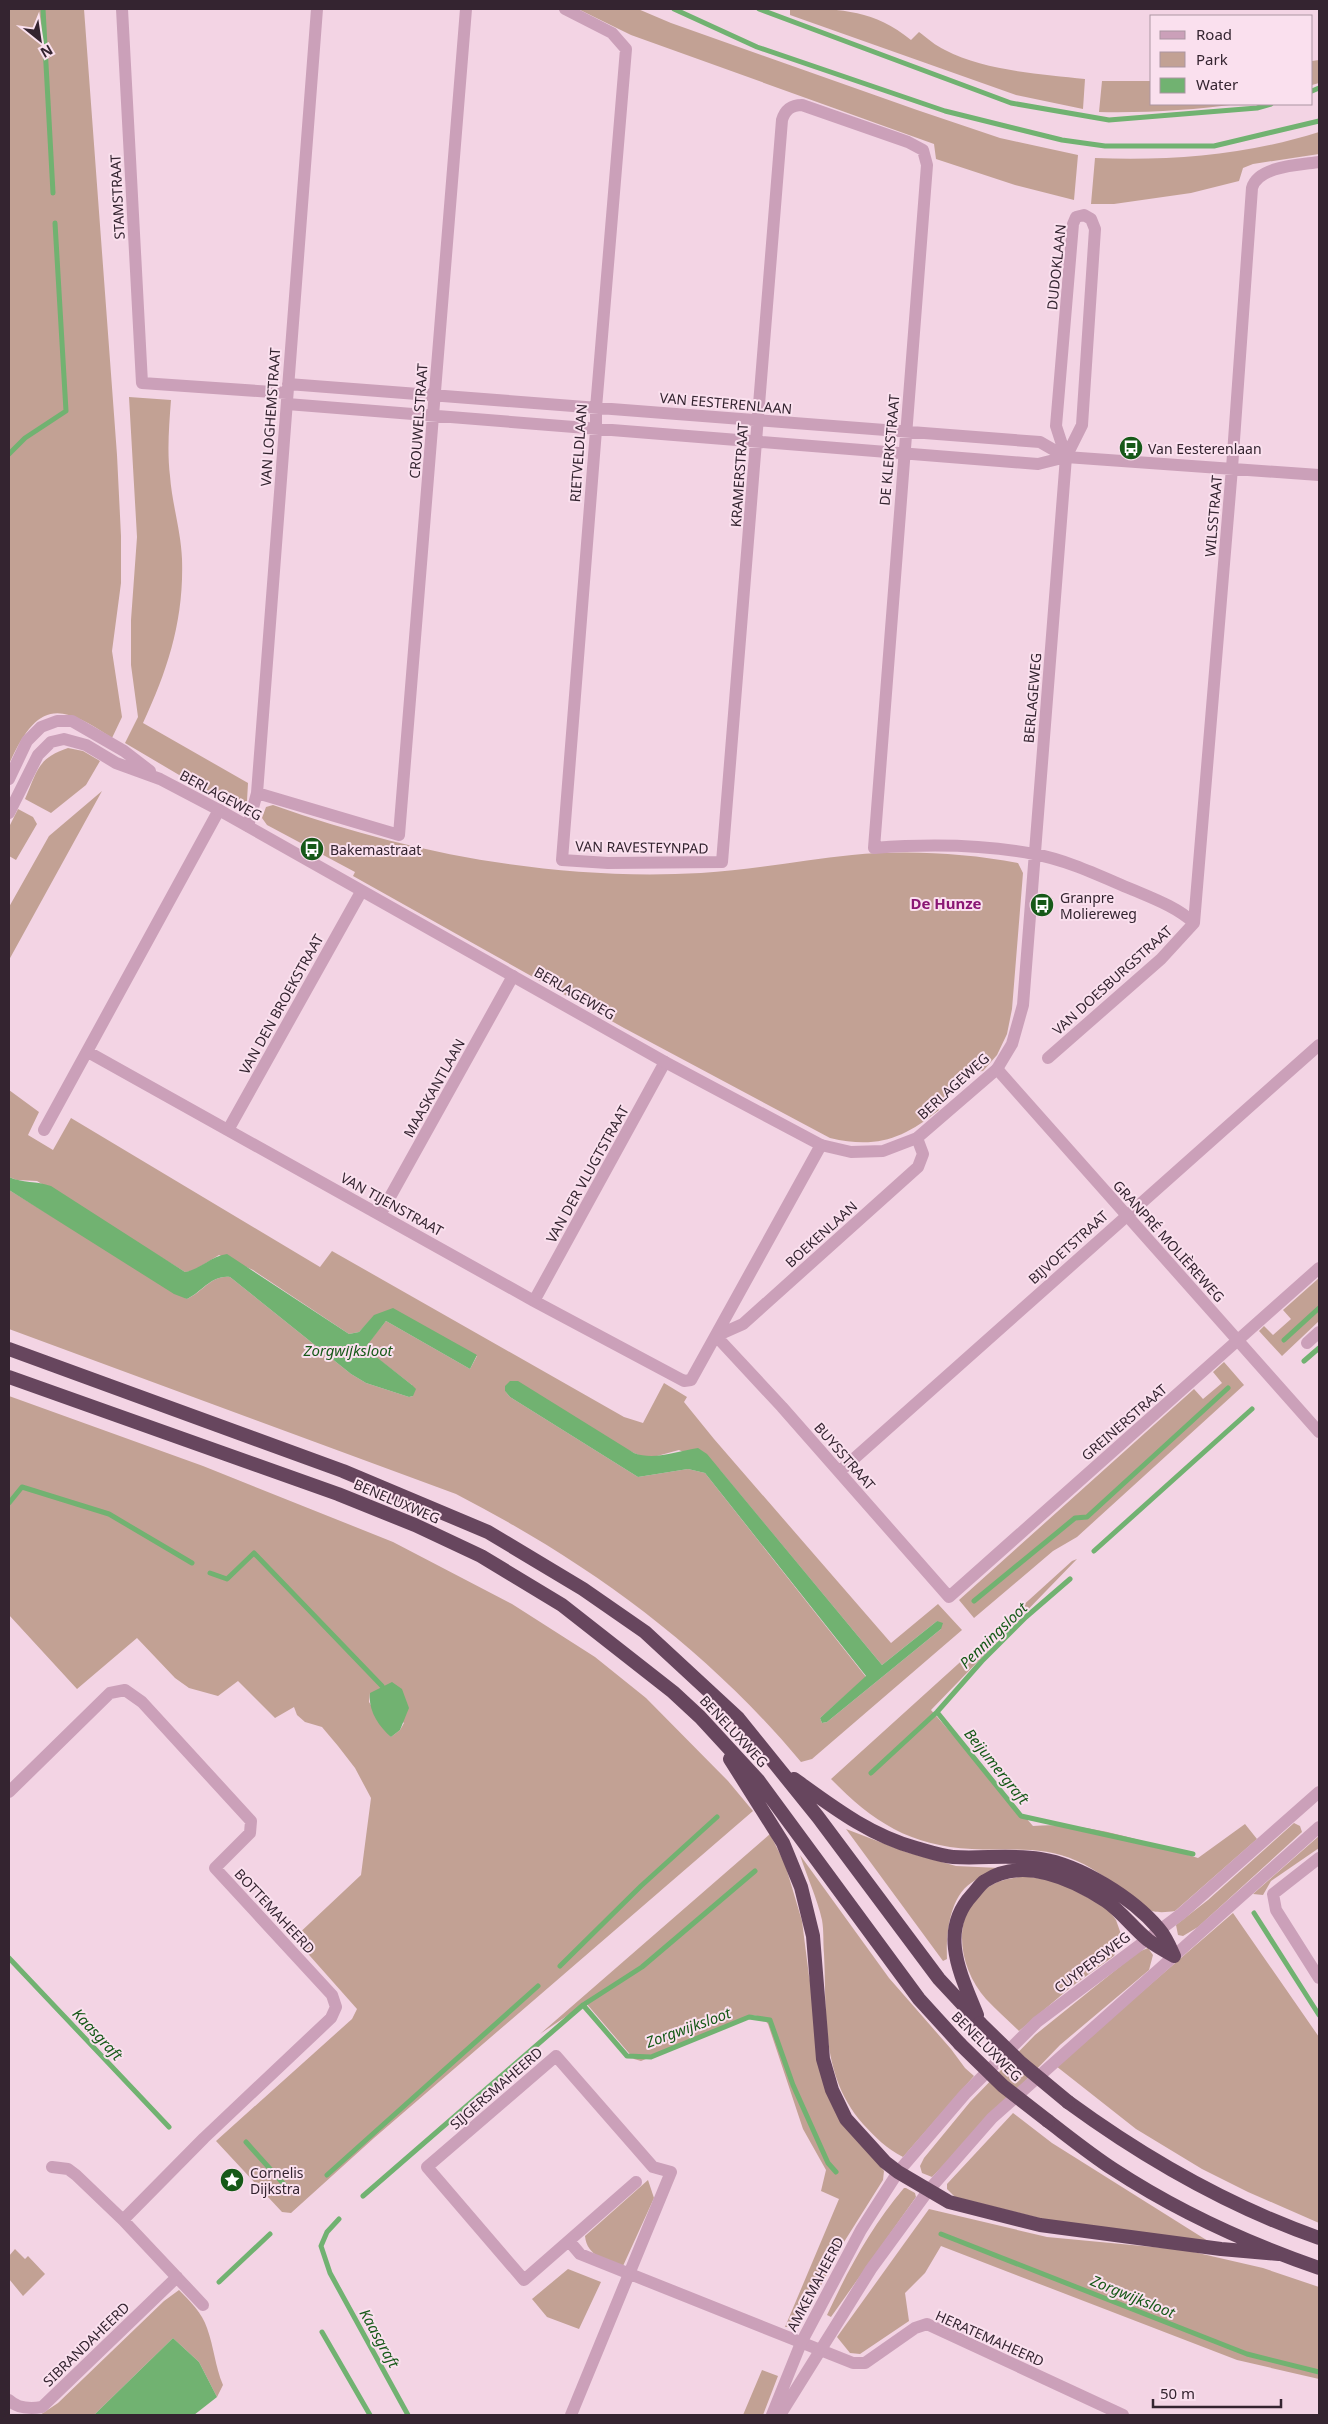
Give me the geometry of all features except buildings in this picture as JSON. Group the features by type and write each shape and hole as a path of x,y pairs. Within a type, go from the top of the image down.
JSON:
{"highway":[{"name":"BENELUXWEG","path":"9,1349 343,1471 488,1532 583,1589 645,1632 738,1718 780,1768 940,1979 980,2023 1021,2062 1068,2102 1115,2136 1187,2180 1244,2208 1319,2238"},
{"name":"BENELUXWEG","path":"9,1377 338,1494 415,1525 481,1556 577,1616 673,1692 713,1730 758,1780 919,1999 960,2044 1003,2086 1113,2169 1174,2206 1220,2229 1279,2254 1319,2268"},
{"path":"713,1730 783,1843 801,1887 814,1936 823,2059 832,2090 846,2119 885,2162 928,2191 949,2202 1040,2225 1221,2249 1279,2254"},
{"path":"780,1768 844,1815 877,1834 914,1848 952,1857 1004,1856 1041,1859 1066,1865 1119,1895 1160,1930 1174,1956"},
{"path":"980,2023 956,1961 954,1937 961,1907 984,1882 1009,1871 1029,1870 1059,1876 1106,1901 1147,1939 1174,1956"}],"street":[{"name":"STAMSTRAAT","path":"122,9 142,383"},
{"name":"VAN LOGHEMSTRAAT","path":"248,826 257,793 316,9"},
{"name":"CROUWELSTRAAT","path":"257,793 399,835 466,9"},
{"name":"RIETVELDLAAN","path":"562,860 596,430 596,408 626,49 612,33 565,9"},
{"name":"KRAMERSTRAAT","path":"722,862 784,115 791,108 802,105 834,115"},
{"name":"DE KLERKSTRAAT","path":"834,115 923,150 927,165 874,848 920,844 979,847 1035,854"},
{"name":"WILSSTRAAT","path":"1194,923 1254,181 1264,172 1319,162"},
{"name":"DUDOKLAAN","path":"1084,215 1091,219 1095,229 1082,425 1066,456 1056,426 1074,224 1076,217 1084,215"},
{"name":"VAN EESTERENLAAN","path":"142,383 287,394 434,396 758,421 906,430 1040,442 1066,456"},
{"name":"VAN EESTERENLAAN","path":"287,394 434,416 596,430 1038,464 1066,456"},
{"path":"1066,456 1319,475"},
{"name":"BERLAGEWEG","path":"9,813 38,755 51,742 64,739 86,745 116,762 160,779 220,810 360,892 665,1062 822,1145 851,1152 883,1151 917,1138 997,1069 1012,1044 1023,1006 1066,456"},
{"name":"BERLAGEWEG","path":"9,780 27,741 41,727 57,721 72,721 81,726 124,751 160,779"},
{"path":"44,1130 220,810"},
{"path":"1035,854 1092,872 1143,894 1186,915 1194,923"},
{"name":"VAN RAVESTEYNPAD","path":"562,860 608,863 722,862"},
{"name":"VAN DEN BROEKSTRAAT","path":"228,1130 360,892"},
{"name":"VAN DOESBURGSTRAAT","path":"1048,1058 1161,959 1194,923"},
{"name":"MAASKANTLAAN","path":"380,1215 513,976"},
{"name":"BIJVOETSTRAAT","path":"839,1472 1319,1045"},
{"name":"VAN TIJENSTRAAT","path":"88,1052 534,1301 684,1381"},
{"name":"VAN DER VLUGTSTRAAT","path":"534,1301 665,1062"},
{"name":"GRANPRÉ MOLIÈREWEG","path":"997,1069 1319,1432"},
{"name":"BOEKENLAAN","path":"716,1336 743,1324 918,1167 923,1154 917,1138"},
{"name":"BOEKENLAAN","path":"684,1381 691,1380 822,1145"},
{"name":"GREINERSTRAAT","path":"949,1597 1319,1268"},
{"path":"1307,1343 1319,1332"},
{"name":"BUYSSTRAAT","path":"716,1336 949,1597"},
{"name":"BOTTEMAHEERD","path":"9,1792 110,1693 125,1690 142,1702 251,1821 250,1833 215,1868 332,1995 336,2007 331,2018 204,2138 123,2220"},
{"name":"CUYPERSWEG","path":"898,2172 966,2094 1037,2022 1202,1897 1319,1792"},
{"path":"780,2415 871,2269 928,2191 992,2118 1319,1827"},
{"path":"1319,1858 1273,1894 1276,1910 1319,1978"},
{"name":"SIJGERSMAHEERD","path":"571,2415 671,2172 653,2167 556,2056 427,2167 524,2280 636,2182"},
{"path":"52,2167 68,2169 123,2220 203,2305"},
{"name":"AMKEMAHEERD","path":"772,2415 801,2343 861,2230 898,2172"},
{"path":"569,2241 580,2254 820,2350"},
{"name":"SIBRANDAHEERD","path":"9,2400 13,2404 28,2409 42,2407 177,2276"},
{"name":"HERATEMAHEERD","path":"820,2350 853,2363 865,2363 915,2328 927,2324 1123,2415"}],"green space":[{"path":"9,9 84,9 117,455 121,583 112,651 122,717 112,738 77,718 63,714 51,714 40,719 29,729 9,764"},
{"path":"578,9 638,9 671,23 1000,138 1078,155 1074,200 1015,185 936,159 934,144 631,35"},
{"path":"790,9 824,9 854,12 897,29 911,40 919,32 942,48 978,63 1032,73 1085,79 1083,109 1016,95 790,15"},
{"path":"1319,60 1319,83 1313,85 1313,61"},
{"path":"1102,81 1150,81 1150,105 1230,105 1169,111 1099,112"},
{"path":"1319,132 1319,154 1253,164 1243,168 1239,181 1191,193 1114,204 1091,204 1095,158 1123,159 1208,155 1264,146"},
{"path":"129,397 171,400 169,467 182,559 180,603 173,644 160,683 143,723 248,783 247,801 235,808 125,743 138,717 131,665 131,620 137,537"},
{"path":"68,748 83,751 100,761 86,785 51,813 25,799 39,767 44,761 50,756"},
{"path":"102,791 9,960 9,907 49,836"},
{"path":"273,805 325,822 431,850 538,868 592,873 701,873 739,870 852,855 894,853 956,855 1018,863 1023,873 1012,1009 1007,1034 997,1055 983,1071 975,1072 957,1088 953,1085 944,1093 948,1097 937,1107 939,1110 913,1128 901,1135 875,1142 846,1141 830,1138 624,1028 353,876 355,872 267,825 262,818 266,807"},
{"path":"18,809 33,817 37,824 16,860 9,856 9,827"},
{"path":"9,1090 39,1112 28,1135 53,1150 71,1118 320,1267 332,1251 624,1417 643,1423 664,1383 687,1397 684,1402 714,1439 891,1643 938,1604 962,1630 812,1759 801,1762 764,1720 725,1681 642,1610 598,1578 505,1520 456,1494 9,1329 9,1190 187,1299 212,1281 223,1277 230,1277 351,1374 366,1383 409,1397 413,1396 412,1385 364,1348 386,1321 470,1369 477,1356 375,1315 359,1332 349,1334 253,1270 219,1255 193,1271 185,1272 37,1181 17,1180 9,1177","holes":["505,1391 643,1457 657,1456 679,1450 720,1470 882,1665 937,1621 941,1629 827,1722 822,1723 820,1718 866,1677 705,1473 688,1469 638,1477 510,1397"]},
{"path":"1319,1278 1319,1321 1282,1356 1259,1331 1264,1326 1273,1335 1291,1319 1283,1310"},
{"path":"1224,1362 1244,1385 1077,1537 1053,1551 974,1618 959,1600 1194,1389 1203,1399 1222,1383 1213,1372"},
{"path":"9,1396 203,1466 393,1542 512,1604 595,1657 646,1698 728,1781 753,1811 374,2138 291,2213 282,2212 216,2141 352,2019 357,2009 294,1938 361,1875 371,1798 355,1768 322,1727 305,1722 297,1715 294,1707 275,1718 238,1681 218,1696 189,1688 175,1678 137,1638 77,1689 9,1615","holes":["370,1693 404,1723 400,1730 391,1737 369,1702"]},
{"path":"1077,1559 931,1710 1033,1826 1075,1827 1117,1834 1198,1858 1245,1824 1257,1839 1175,1911 1155,1912 1149,1910 1098,1872 1064,1856 1038,1851 950,1847 911,1837 894,1829 862,1808 831,1779 1072,1561"},
{"path":"1294,1823 1300,1826 1302,1832 1198,1927 1183,1936 1178,1935 1176,1925 1208,1900"},
{"path":"846,1829 906,1852 956,1866 999,1868 971,1883 958,1898 953,1907 948,1928 947,1959 943,1961"},
{"path":"770,1834 785,1864 802,1921 809,1976 841,2116 884,2171 883,2180 844,2242 797,2327 785,2327 839,2199 821,2191 826,2170 803,2129 768,2024 762,2017 753,2015 641,2061 634,2059 586,2003 540,2034"},
{"path":"1319,1836 1319,1848 1271,1881 1263,1895 1253,1894"},
{"path":"800,1855 889,1978 951,2049 965,2068 974,2076 903,2157 882,2142 863,2124 849,2105 839,2085 833,2065 826,2022 822,1920"},
{"path":"1025,1876 1059,1882 1107,1908 1116,1920 1122,1937 1114,1956 1071,1987 1019,2031 986,1999 976,1986 964,1955 962,1939 964,1923 969,1908 978,1895 996,1883"},
{"path":"1233,1913 1319,2037 1319,2223 1248,2192 1202,2169 1136,2129 1056,2066"},
{"path":"1148,1948 1153,1955 1149,1970 1060,2045 932,2177 922,2173 920,2166 924,2158 970,2102 1035,2035 1138,1952"},
{"path":"1013,2113 1052,2143 1208,2241 1063,2224 955,2197 947,2189 947,2184"},
{"path":"648,2180 654,2198 623,2266 593,2253 589,2249 585,2236"},
{"path":"904,2188 915,2193 916,2197 831,2317 827,2315 861,2249 881,2218"},
{"path":"929,2209 1047,2237 1185,2250 1263,2268 1319,2287 1319,2379 1237,2360 941,2246 925,2273 905,2293 909,2321 860,2354 850,2353 837,2337"},
{"path":"15,2249 25,2259 28,2256 45,2274 23,2296 9,2279 9,2256"},
{"path":"568,2269 601,2282 579,2329 547,2317 532,2299"},
{"path":"179,2290 199,2312 207,2328 223,2385 217,2397 199,2362 173,2338 94,2415 40,2415 58,2403 164,2301"},
{"path":"762,2370 778,2376 763,2415 743,2415"}],"water":[{"name":"Zorgwijksloot","path":"9,1177 51,1186 185,1272 216,1257 227,1254 349,1334 359,1332 374,1315 393,1308 477,1355 470,1369 386,1321 365,1348 416,1389 413,1396 409,1397 366,1383 351,1374 230,1277 223,1277 212,1281 187,1299 174,1294 9,1190"},
{"path":"510,1381 518,1381 634,1453 658,1456 698,1448 707,1454 882,1665 937,1621 943,1623 941,1629 827,1722 822,1723 820,1718 866,1676 705,1473 688,1469 638,1477 510,1397 505,1391 505,1386"},
{"path":"392,1682 402,1689 409,1708 400,1730 391,1737 382,1728 372,1711 370,1693"},
{"path":"173,2338 199,2362 217,2397 194,2415 94,2415"}],"waterway":[{"path":"43,9 53,193"},
{"path":"674,9 757,47 945,111 1062,140 1105,146 1214,146 1319,121"},
{"path":"759,9 1011,103 1109,120 1257,108 1268,105"},
{"path":"1313,91 1319,88"},
{"path":"9,454 25,438 66,411 55,223"},
{"path":"1284,1340 1319,1308"},
{"path":"1304,1361 1319,1348"},
{"path":"974,1601 1075,1518 1087,1517 1228,1388"},
{"path":"1094,1551 1252,1409"},
{"path":"9,1503 22,1487 109,1514 192,1563"},
{"path":"210,1573 227,1579 254,1553 382,1686"},
{"name":"Penningsloot","path":"871,1773 937,1712 982,1661 1026,1617 1070,1579"},
{"name":"Beijumergraft","path":"937,1712 1021,1816 1193,1854"},
{"name":"Zorgwijksloot","path":"560,1966 641,1886 717,1817"},
{"name":"Zorgwijksloot","path":"363,2196 583,2005 642,1967 755,1871"},
{"name":"Beijumergraft","path":"1254,1913 1319,2015"},
{"name":"Kaasgraft","path":"9,1958 169,2127"},
{"name":"Zorgwijksloot","path":"327,2175 538,1986"},
{"name":"Zorgwijksloot","path":"583,2005 627,2056 651,2057 749,2017 770,2020 793,2085 828,2163 836,2172"},
{"name":"Kaasgraft","path":"246,2142 290,2191"},
{"name":"Kaasgraft","path":"339,2219 327,2232 321,2246 330,2273 408,2415"},
{"path":"219,2282 270,2234"},
{"name":"Zorgwijksloot","path":"941,2234 1247,2354 1319,2372"},
{"path":"322,2332 370,2415"}],"place":[{"name":"Van Eesterenlaan","path":"1131,448"},
{"name":"Bakemastraat","path":"312,849"},
{"name":"Granpre Moliereweg","path":"1042,905"},
{"name":"Cornelis Dijkstra","path":"232,2180"}],"district":[{"name":"De Hunze","path":"946,903"}]}
